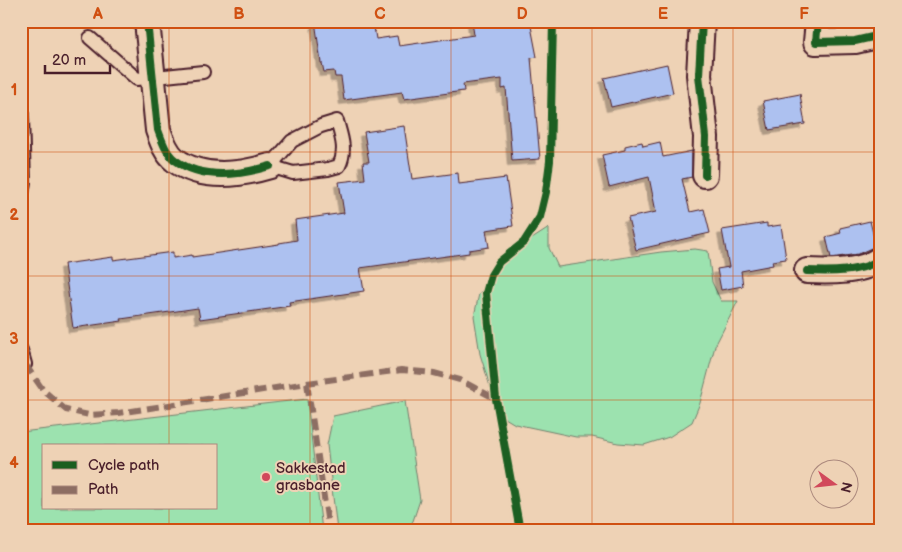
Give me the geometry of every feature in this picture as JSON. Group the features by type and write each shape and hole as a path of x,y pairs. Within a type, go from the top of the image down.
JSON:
{"street":[{"path":"147,21 158,130 164,146 174,159 204,172 227,174 254,171 270,166"},
{"path":"702,21 699,75 706,137 705,175"},
{"path":"818,21 816,42 855,41 881,35"},
{"path":"807,272 832,272 857,268 877,262 881,258"}],"lane":[{"path":"90,38 137,79 202,72"},
{"path":"21,83 24,182 21,199"},
{"path":"337,121 343,143 343,157 339,166 293,173 270,166 292,141 321,126 337,121"},
{"path":"21,350 25,364 21,367"}],"green space":[{"path":"549,228 549,248 558,267 661,252 695,249 708,251 712,282 721,301 738,301 715,346 700,403 692,422 669,437 644,445 618,443 592,437 576,437 515,424 500,415 480,354 474,316 479,294 502,262 518,248"},
{"name":"Sakkestad grasbane","path":"307,399 322,531 21,531 21,432"},
{"path":"405,401 420,500 413,521 405,531 337,531 327,445 333,416"}],"building":[{"path":"315,21 373,21 376,39 397,36 399,46 474,35 472,21 530,21 537,57 531,58 540,159 512,161 506,88 502,89 502,79 463,84 464,91 404,99 402,92 344,100 341,77 335,77 334,71 324,72"},
{"path":"667,64 673,93 611,107 604,78"},
{"path":"800,94 805,124 769,130 763,101"},
{"path":"404,126 412,179 458,173 459,184 506,178 513,226 486,230 489,247 469,250 469,253 360,268 364,291 289,302 290,306 200,319 198,308 73,328 64,264 113,257 113,260 173,252 173,258 192,255 192,257 297,240 295,220 344,213 339,182 365,179 363,162 369,162 364,132"},
{"path":"642,142 643,146 660,142 663,157 692,151 692,177 682,179 690,212 704,209 710,233 636,250 628,218 656,212 649,177 609,187 602,155 625,150 625,146"},
{"path":"870,221 876,246 858,254 831,258 826,237 841,233 840,228"},
{"path":"767,223 767,227 781,225 786,259 772,261 773,265 741,271 743,286 721,290 717,269 729,267 722,230"}],"marked path":[{"path":"25,364 43,390 66,410 89,415 119,413 401,370 434,373 460,380 496,399"},
{"path":"307,383 329,531"}],"cycle path":[{"path":"147,21 158,130 169,154 186,166 197,171 209,173 246,172 270,166"},
{"path":"520,531 496,399 486,293 491,275 499,262 524,242 540,217 546,192 550,161 553,21"},
{"path":"702,21 699,75 706,137 705,175"},
{"path":"818,21 816,42 855,41 881,35"},
{"path":"807,271 856,269 874,263 881,258"}],"place":[{"name":"Sakkestad grasbane","path":"266,477"}]}
